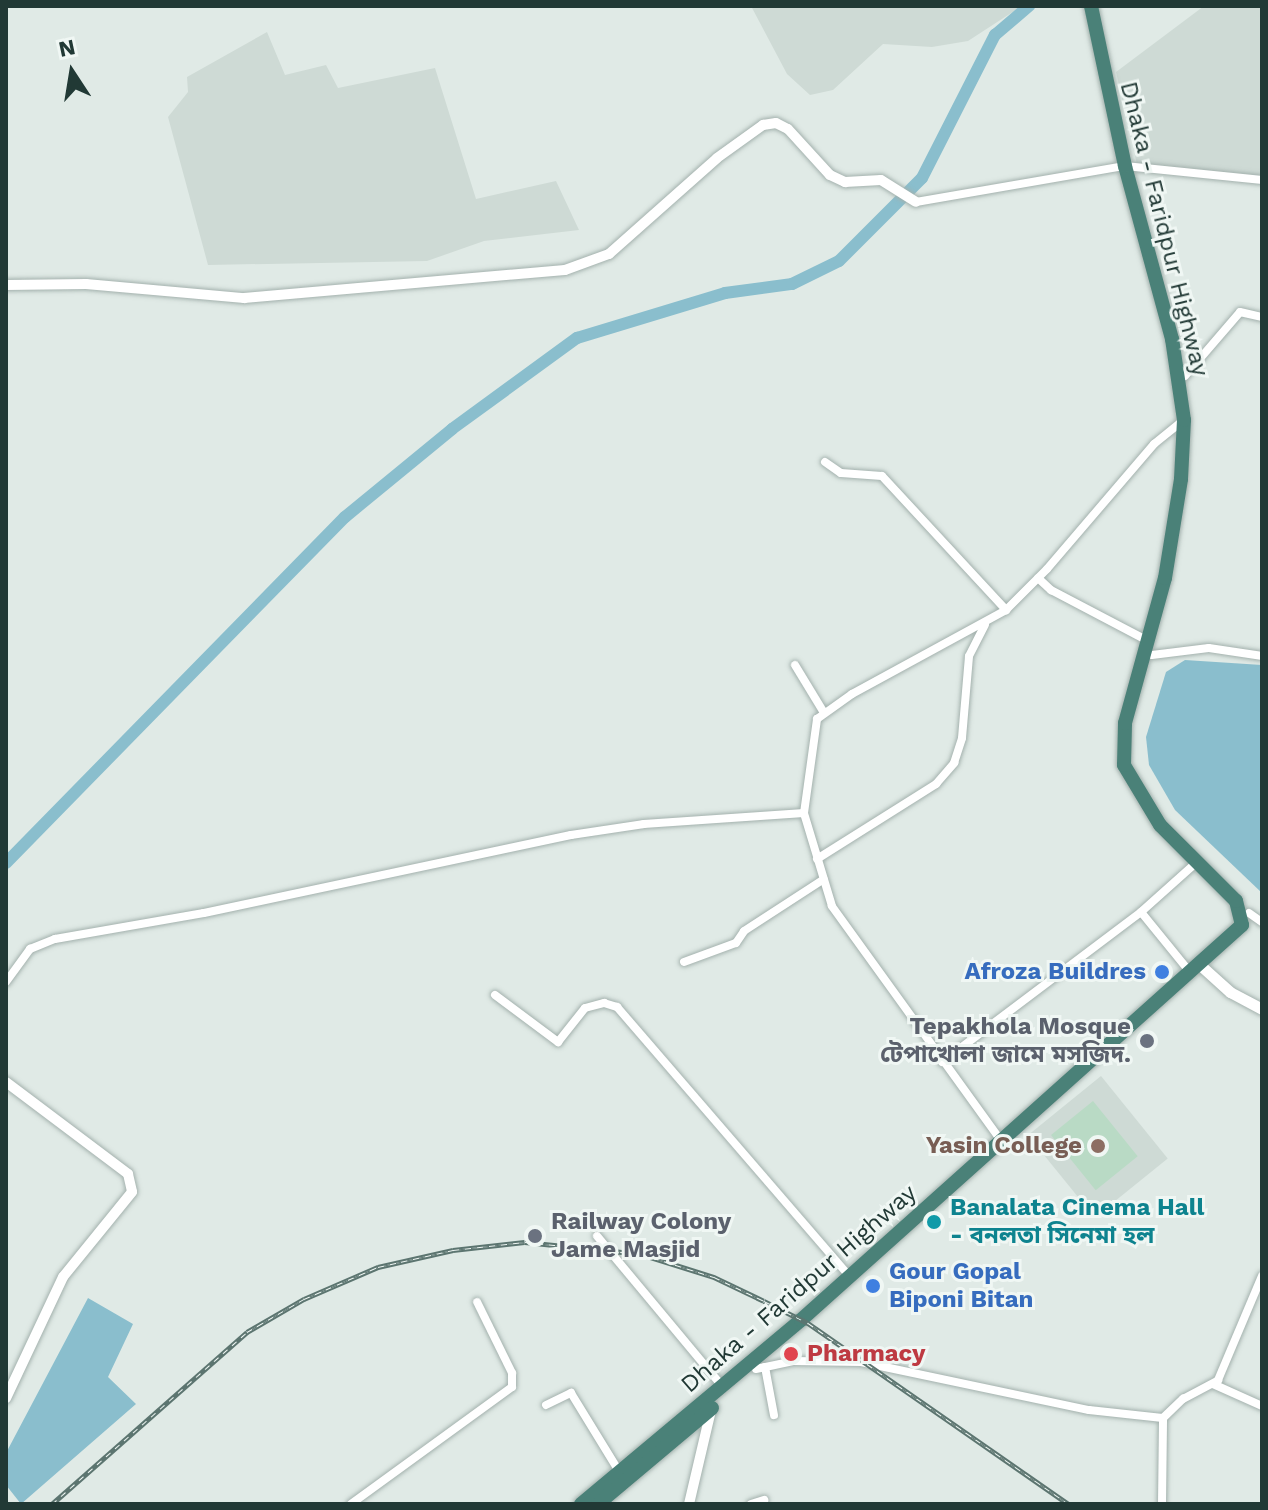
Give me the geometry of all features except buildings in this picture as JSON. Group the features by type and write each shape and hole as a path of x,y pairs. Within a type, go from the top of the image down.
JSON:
{"highway":[{"name":"Dhaka - Faridpur Highway","path":"598,1504 620,1473 760,1368 948,1192 1228,941 1243,919 1236,901 1197,862 1144,799 1130,763 1128,745 1177,525 1190,441 1185,376 1128,166 1093,6"},
{"name":"Dhaka - Faridpur Highway","path":"1163,296 1184,420 1177,525"},
{"name":"Dhaka - Faridpur Highway","path":"1144,799 1230,884 1249,913 1248,928 1197,968"},
{"name":"Dhaka - Faridpur Highway","path":"581,1504 609,1488 709,1405 849,1276 948,1192"}],"main road":[{"path":"1197,968 1230,992 1262,1009"}],"street":[{"path":"6,285 86,284 244,298 565,270 609,254 717,158 763,125 776,123 788,129 830,175 845,182 888,183 916,202 1128,166 1262,180"},
{"path":"1185,376 1240,312 1262,317"},
{"path":"1002,1143 839,922 804,813 817,719 823,711 985,625 1006,610 1038,578 1154,444 1184,420"},
{"path":"825,462 841,473 882,476 1006,610"},
{"path":"1038,578 1051,590 1151,643 1262,656"},
{"path":"817,859 936,784 954,763 962,738 969,656 985,625"},
{"path":"795,665 823,711"},
{"path":"6,982 30,949 55,939 204,913 571,835 644,824 804,813"},
{"path":"942,1062 1141,912 1197,862"},
{"path":"684,962 736,943 744,931 824,879"},
{"path":"1141,912 1197,968"},
{"path":"1249,913 1262,922"},
{"path":"495,995 558,1042 585,1008 604,1003 617,1007 849,1276"},
{"path":"6,1082 128,1174 132,1192 63,1277 6,1398"},
{"path":"597,1236 724,1388"},
{"path":"1162,1504 1163,1418 1183,1399 1213,1384 1237,1341 1262,1276"},
{"path":"351,1504 512,1387 512,1373 477,1302"},
{"path":"774,1415 760,1368 793,1361 861,1362 1089,1410 1163,1418"},
{"path":"1213,1384 1262,1406"},
{"path":"546,1405 562,1393 571,1393 620,1473"},
{"path":"689,1504 709,1405"},
{"path":"751,1504 764,1500"}],"shaded area":[{"path":"751,6 1022,6 968,41 932,47 883,44 833,90 810,95 787,74"},
{"path":"1204,6 1262,6 1262,178 1137,165 1116,72"},
{"path":"267,32 285,75 326,65 338,88 435,68 476,199 556,181 579,230 484,241 427,261 208,265 168,117 188,92 187,77"},
{"name":"Yasin College","path":"1101,1076 1168,1158 1095,1218 1028,1135"}],"green space":[{"path":"1093,1101 1138,1156 1096,1190 1051,1135"}],"water":[{"path":"1185,660 1262,665 1262,893 1175,810 1149,765 1146,737 1166,672"},
{"path":"88,1298 133,1324 108,1377 136,1404 21,1504 6,1485 6,1453"}],"waterway":[{"path":"6,863 345,517 452,429 577,338 725,293 792,284 839,261 922,178 995,35 1029,6"}],"railway":[{"path":"52,1504 247,1332 304,1299 378,1267 453,1250 525,1242 641,1254 714,1277 764,1301 808,1323 1068,1504"}],"place":[{"name":"Afroza Buildres","path":"1162,972"},
{"name":"Tepakhola Mosque টেপাখোলা জামে মসজিদ.","path":"1147,1041"},
{"name":"Yasin College","path":"1098,1146"},
{"name":"Banalata Cinema Hall - বনলতা সিনেমা হল","path":"934,1222"},
{"name":"Railway Colony Jame Masjid","path":"535,1236"},
{"name":"Gour Gopal Biponi Bitan","path":"873,1286"},
{"name":"Pharmacy","path":"791,1354"}]}
